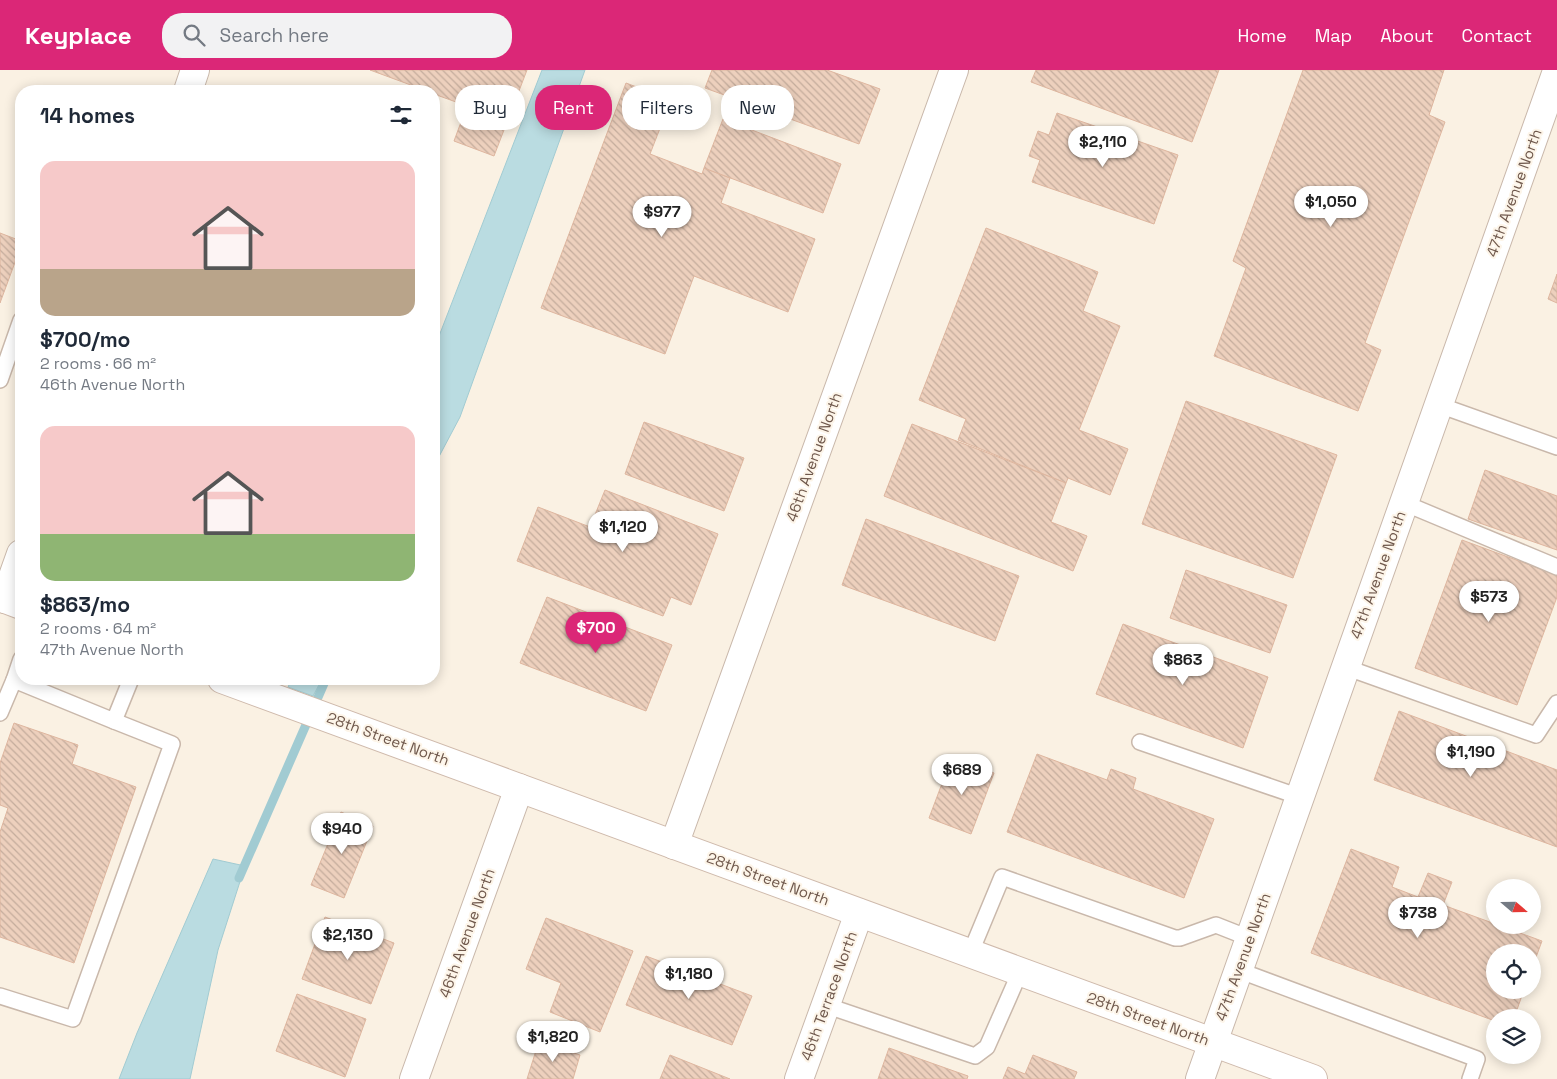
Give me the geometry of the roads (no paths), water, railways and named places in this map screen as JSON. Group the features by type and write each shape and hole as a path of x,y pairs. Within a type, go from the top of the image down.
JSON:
{"street":[{"path":"190,85 195,70"},
{"name":"46th Avenue North","path":"674,845 954,70"},
{"name":"47th Avenue North","path":"1200,1079 1557,71"},
{"path":"9,600 15,577"},
{"name":"28th Street North","path":"239,685 1314,1079"},
{"name":"46th Avenue North","path":"414,1079 519,788"},
{"name":"46th Terrace North","path":"799,1079 859,913"}],"lane":[{"path":"0,380 15,337"},
{"path":"1439,405 1557,447"},
{"path":"1404,503 1557,567"},
{"path":"1345,667 1536,735 1557,703"},
{"path":"0,713 15,677"},
{"path":"0,996 73,1019 172,744 26,685"},
{"path":"114,721 129,685"},
{"path":"1140,742 1300,797"},
{"path":"970,954 999,879 1002,877 1175,938 1180,938 1216,925 1249,938"},
{"path":"1238,970 1477,1059 1470,1079"},
{"path":"826,1005 975,1056 987,1047 1020,972"}],"water":[{"path":"542,70 585,70 580,85 536,85"},
{"path":"535,88 535,130 563,130 460,417 440,455 440,334 519,130 525,130 525,114"},
{"path":"289,685 319,685 313,696 288,687"},
{"path":"213,859 245,866 218,950 190,1079 119,1079 137,1033"}],"waterway":[{"path":"239,878 323,685"}]}
